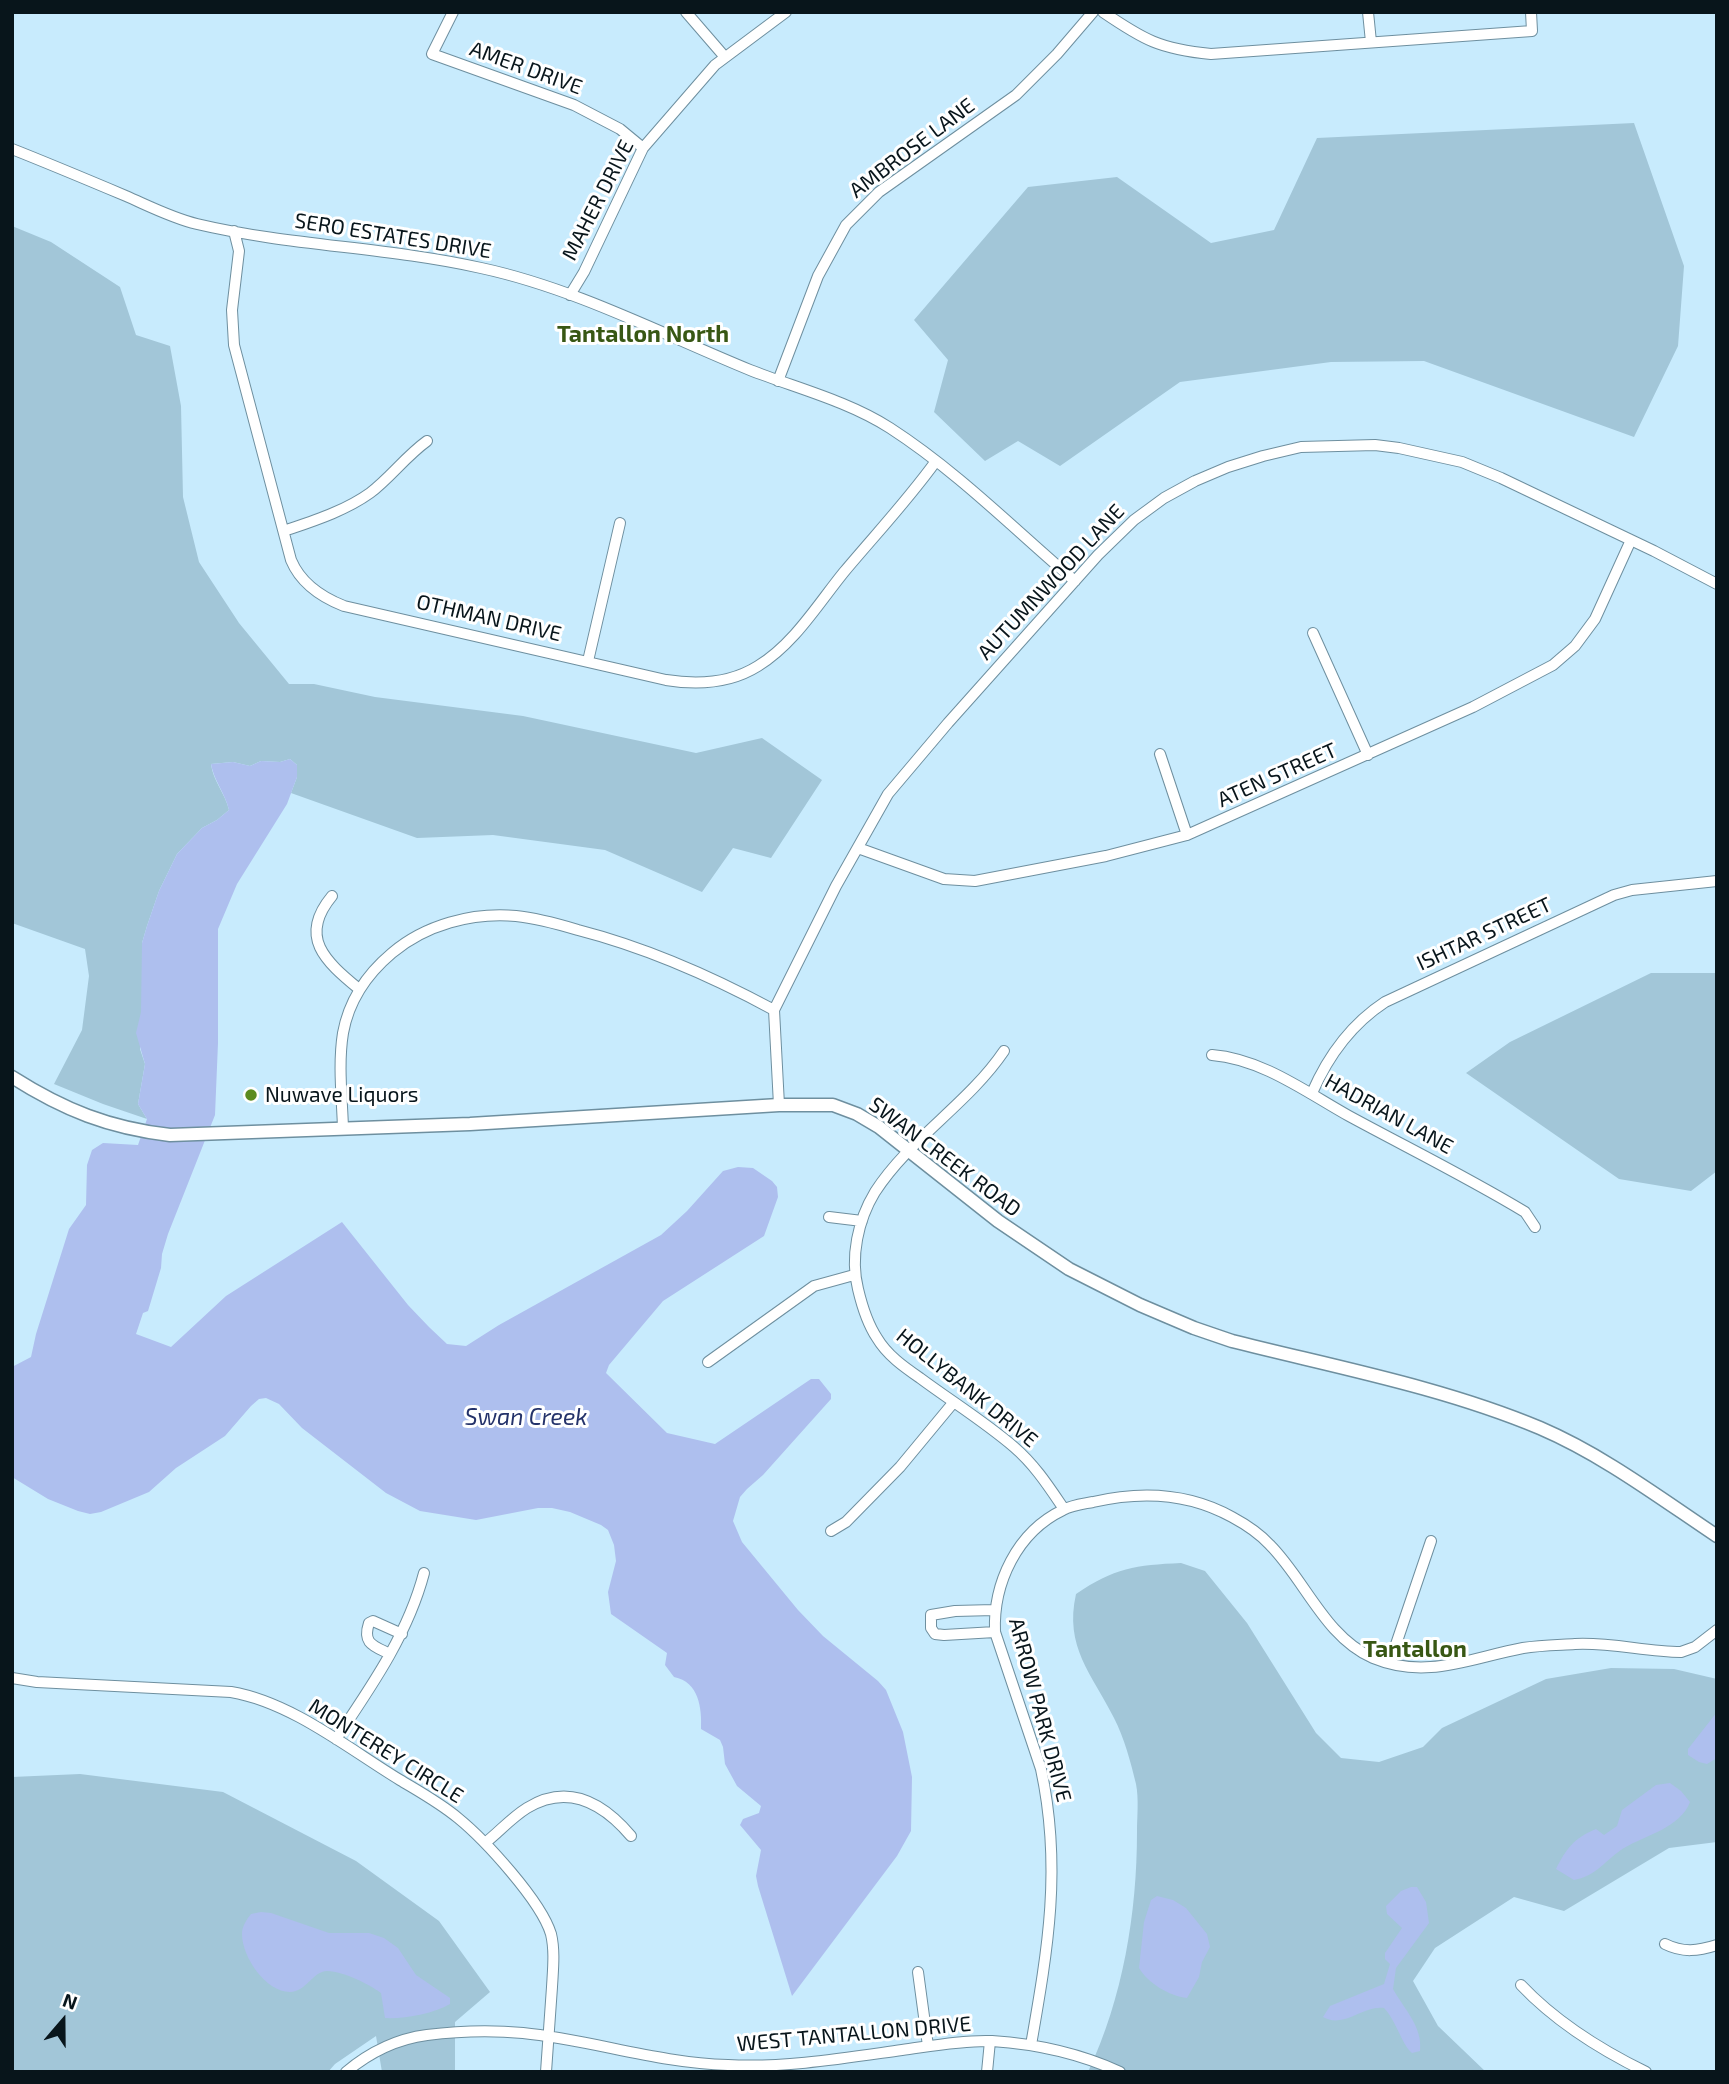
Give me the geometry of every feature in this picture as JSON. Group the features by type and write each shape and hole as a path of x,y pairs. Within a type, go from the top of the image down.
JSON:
{"street":[{"name":"AMER DRIVE","path":"453,12 432,54 574,105 620,129 643,148"},
{"path":"686,12 724,56"},
{"name":"MAHER DRIVE","path":"570,295 584,272 643,148 683,99 724,56 786,12"},
{"name":"AMBROSE LANE","path":"778,381 818,276 846,225 878,192 1032,81 1093,12"},
{"path":"1103,12 1139,36 1164,46 1211,54 1532,31 1531,12"},
{"path":"1368,12 1371,42"},
{"name":"SERO ESTATES DRIVE","path":"12,149 169,215 234,231 481,268 570,295 870,417 963,481 1076,581"},
{"name":"OTHMAN DRIVE","path":"234,231 239,251 232,310 234,345 265,468 290,560 298,575 316,592 332,601 364,611 666,680 694,683 730,678 757,667 774,654 804,622 936,461"},
{"path":"284,531 339,511 359,500 376,488 427,440"},
{"name":"AUTUMNWOOD LANE","path":"779,1105 774,1010 836,886 894,786 1112,540 1164,498 1195,481 1247,460 1301,447 1387,446 1462,462 1501,478 1717,584"},
{"path":"588,661 620,523"},
{"name":"ATEN STREET","path":"858,848 944,879 975,881 1106,856 1188,835 1512,688 1553,665 1566,654 1595,619 1631,540"},
{"path":"1313,633 1368,755"},
{"path":"1160,754 1188,835"},
{"name":"ISHTAR STREET","path":"1312,1093 1323,1069 1347,1035 1363,1017 1385,1002 1614,895 1717,881"},
{"path":"332,896 317,917 315,935 328,961 359,989"},
{"path":"343,1128 343,1031 359,989 372,970 409,940 433,929 472,918 516,916 592,933 655,953 727,985 774,1010"},
{"name":"HOLLYBANK DRIVE","path":"1004,1051 989,1073 910,1151 877,1189 863,1221 854,1254 854,1275 864,1313 882,1346 900,1363 1014,1447 1037,1471 1064,1509"},
{"name":"HADRIAN LANE","path":"1212,1055 1227,1056 1252,1065 1312,1093 1525,1212 1535,1227"},
{"name":"SWAN CREEK ROAD","path":"12,1077 64,1107 116,1125 170,1135 470,1124 779,1105 833,1105 847,1109 879,1127 958,1191 1026,1241 1069,1269 1140,1306 1232,1341 1470,1403 1540,1428 1608,1464 1717,1536"},
{"path":"829,1217 863,1221"},
{"path":"708,1362 814,1286 854,1275"},
{"path":"831,1531 846,1522 900,1467 953,1403"},
{"name":"ARROW PARK DRIVE","path":"1031,2045 1050,1918 1052,1841 1041,1769 995,1632 994,1610 1002,1579 1017,1550 1037,1528 1064,1509 1110,1498 1157,1495 1170,1496 1220,1511 1245,1525 1270,1545 1345,1639 1373,1658 1390,1662 1433,1669 1523,1648 1578,1644 1681,1652 1695,1647 1717,1630"},
{"path":"1390,1662 1431,1541"},
{"path":"336,1739 402,1634 424,1573"},
{"path":"994,1610 931,1615 931,1628 934,1634 944,1635 995,1632"},
{"path":"390,1654 368,1641 366,1636 369,1623 373,1621 402,1634"},
{"name":"MONTEREY CIRCLE","path":"12,1678 255,1697 336,1739 443,1807 485,1843 539,1909 551,1935 553,1972 546,2072"},
{"path":"485,1843 528,1807 555,1796 574,1797 596,1806 611,1815 631,1836"},
{"path":"1665,1944 1687,1951 1717,1945"},
{"path":"918,1972 929,2046"},
{"path":"1521,1985 1537,2002 1563,2022 1620,2059 1646,2072"},
{"name":"WEST TANTALLON DRIVE","path":"346,2072 385,2046 425,2035 499,2032 549,2038 676,2061 729,2066 794,2063 990,2041 1073,2053 1120,2072"},
{"path":"987,2072 990,2041"}],"shaded area":[{"path":"1634,123 1684,266 1678,346 1634,437 1424,361 1331,362 1180,382 1060,466 1018,441 985,461 934,412 948,360 914,320 1028,187 1117,177 1211,243 1274,230 1317,138"},
{"path":"12,226 51,242 120,287 136,335 170,346 181,406 183,497 199,562 239,623 289,684 314,684 375,697 523,716 696,753 762,738 822,780 771,858 733,848 702,892 605,850 493,835 417,838 291,793 297,777 297,765 290,759 280,762 261,761 250,766 233,762 211,764 229,810 202,828 177,854 159,891 142,943 140,1049 145,1064 138,1104 147,1119 54,1084 82,1030 89,976 85,949 12,923"},
{"path":"1651,973 1717,973 1717,1171 1691,1191 1619,1179 1466,1073 1510,1042"},
{"path":"1181,1563 1205,1571 1247,1623 1316,1733 1341,1758 1379,1762 1423,1747 1442,1728 1546,1679 1611,1668 1674,1669 1717,1679 1717,1842 1669,1848 1564,1911 1514,1897 1435,1948 1413,1981 1438,2026 1486,2072 1088,2072 1110,2015 1126,1955 1134,1893 1138,1802 1136,1784 1121,1733 1077,1645 1073,1613 1076,1594 1114,1573 1151,1565"},
{"path":"80,1774 223,1792 356,1861 439,1921 490,1992 455,2022 455,2072 382,2072 376,2036 335,2064 328,2072 12,2072 12,1777"}],"water":[{"name":"Swan Creek","path":"290,759 297,765 297,777 287,804 237,884 218,929 215,1115 168,1234 148,1311 143,1313 136,1334 171,1347 226,1296 342,1222 408,1305 429,1327 447,1344 466,1346 661,1235 723,1171 738,1167 753,1168 772,1181 777,1187 778,1197 764,1236 663,1301 609,1365 606,1373 667,1433 715,1444 811,1379 819,1379 831,1394 831,1399 740,1497 733,1521 742,1542 798,1610 823,1636 886,1690 903,1732 912,1777 911,1831 897,1856 792,1996 758,1886 756,1876 761,1850 740,1825 743,1819 759,1813 761,1806 737,1786 725,1764 720,1740 701,1729 701,1713 694,1690 689,1684 674,1677 665,1665 667,1653 611,1614 608,1592 616,1561 608,1530 601,1525 570,1512 552,1508 538,1508 476,1520 420,1511 386,1493 302,1428 279,1404 266,1398 259,1399 251,1406 225,1436 176,1468 149,1492 101,1512 90,1514 78,1511 48,1499 12,1477 12,1367 31,1357 69,1229 86,1205 87,1165 92,1150 103,1143 138,1145 147,1119 138,1104 145,1064 136,1033 141,1012 142,943 159,891 177,854 202,828 229,810 211,764 233,762 250,766 261,761 280,762"},
{"path":"1717,1712 1717,1758 1707,1764 1699,1762 1688,1755 1688,1749"},
{"path":"1670,1783 1690,1802 1671,1825 1624,1848 1582,1878 1574,1880 1556,1869 1576,1840 1596,1829 1604,1835 1617,1826 1622,1810 1656,1785"},
{"path":"1417,1887 1426,1902 1429,1923 1396,1968 1393,1989 1419,2034 1420,2051 1412,2053 1384,2008 1369,2010 1346,2019 1331,2020 1323,2017 1330,2006 1384,1984 1390,1964 1385,1959 1385,1953 1402,1928 1387,1914 1386,1906 1401,1891"},
{"path":"1157,1896 1173,1900 1186,1908 1207,1934 1210,1947 1202,1962 1199,1977 1187,1998 1160,1988 1139,1968 1144,1922 1151,1900"},
{"path":"261,1912 329,1933 369,1933 384,1938 398,1948 416,1975 450,1998 450,2004 418,2015 385,2018 381,1993 341,1973 322,1972 296,1991 290,1992 272,1986 257,1972 243,1943 242,1931 246,1920 251,1914"}],"place":[{"name":"Nuwave Liquors","path":"251,1095"}],"district":[{"name":"Tantallon North","path":"643,334"},
{"name":"Tantallon","path":"1415,1649"}]}
